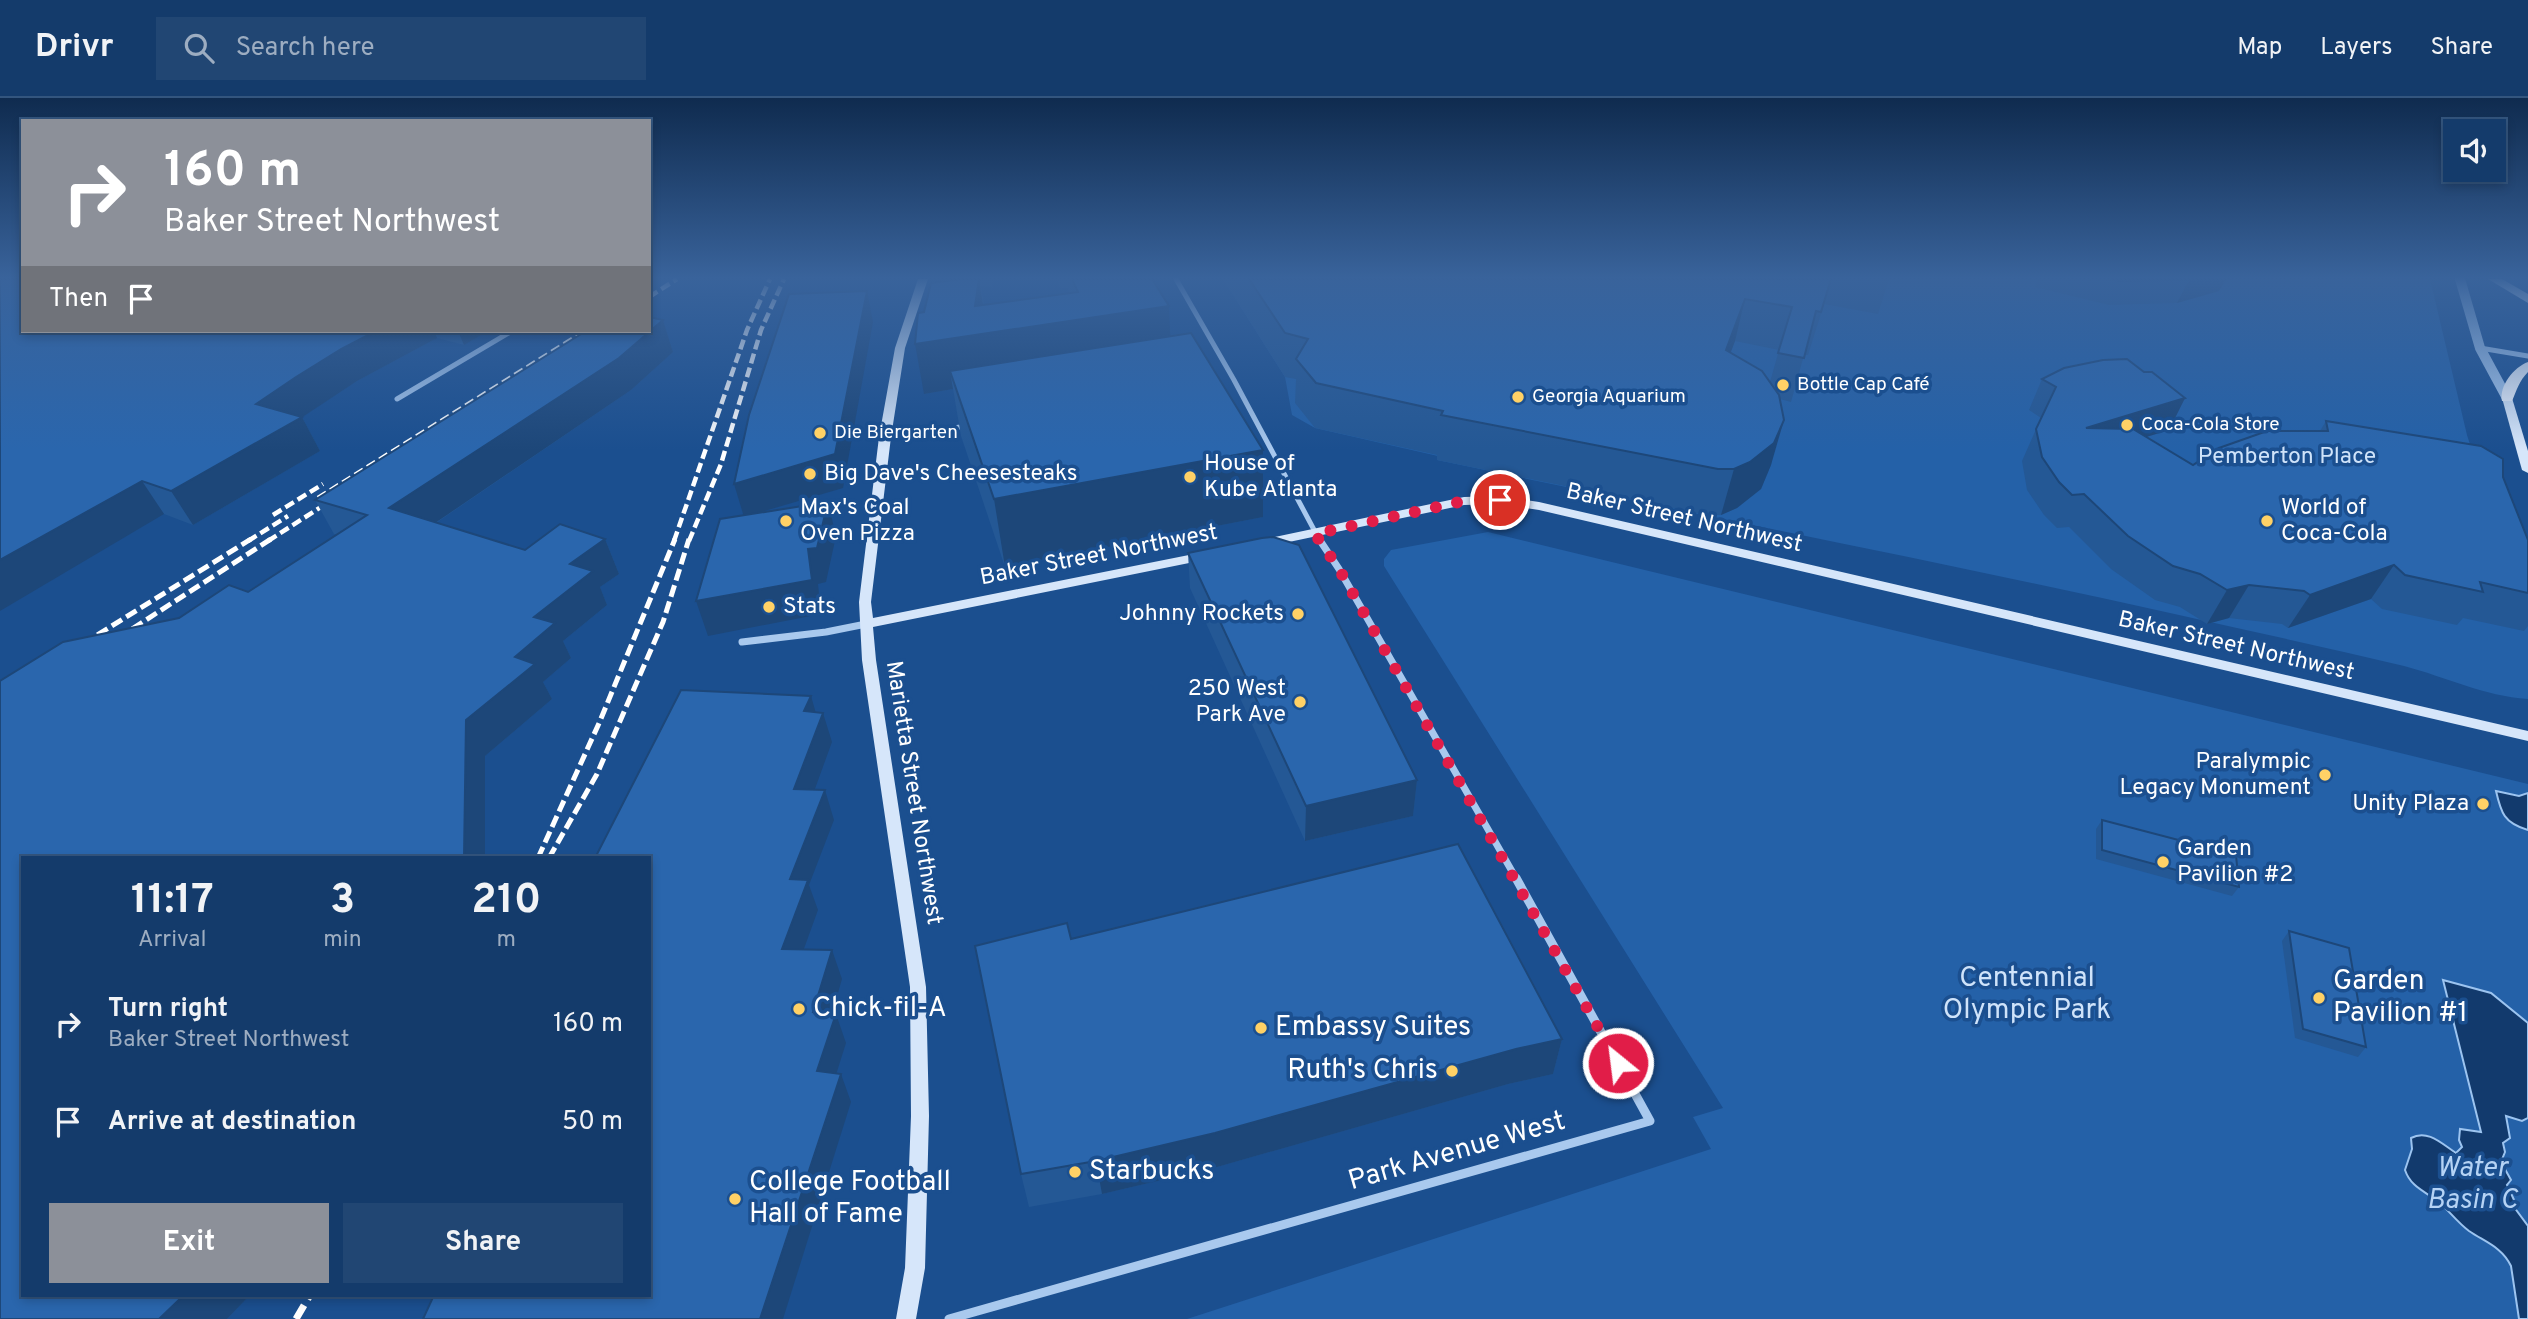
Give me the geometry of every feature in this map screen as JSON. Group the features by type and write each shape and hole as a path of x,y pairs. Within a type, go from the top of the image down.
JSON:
{"main road":[{"name":"Marietta Street Northwest","path":"904,336 885,437 865,602 918,987 920,1116 915,1268 906,1319"},
{"path":"2528,366 2517,374 2507,398 2528,470"},
{"name":"Baker Street Northwest","path":"1258,545 1464,501 1500,500 1539,506 2528,736"},
{"name":"Baker Street Northwest","path":"866,624 1218,553"}],"street":[{"path":"397,399 504,336"},
{"path":"1209,336 1315,534"},
{"path":"2476,336 2507,398"},
{"path":"2480,348 2528,356"},
{"path":"1223,382 1234,380"},
{"path":"885,437 980,424"},
{"name":"Park Avenue West","path":"949,1319 1650,1121 1541,922 1339,569 1315,534"},
{"name":"Baker Street Northwest","path":"742,642 826,632 866,624"}],"green space":[{"name":"Pemberton Place","path":"1259,336 2444,336 2467,435 2528,625 2528,699 2496,694 2404,666 2292,640 1994,575 1437,460 1438,456 1315,428 1292,415 1285,377"},
{"name":"Centennial Olympic Park","path":"1488,532 2528,784 2528,1319 1187,1319 1711,1149 1693,1117 1723,1108 1384,566 1384,559 1391,550"}],"water":[{"path":"2496,791 2519,796 2528,793 2528,830 2514,824 2505,816"},
{"name":"Water Basin C","path":"2443,980 2491,993 2528,1023 2528,1118 2522,1121 2506,1116 2510,1138 2503,1143 2505,1152 2501,1162 2511,1180 2507,1185 2515,1202 2514,1207 2528,1226 2528,1319 2519,1319 2511,1266 2503,1254 2461,1225 2440,1203 2415,1185 2405,1170 2412,1149 2411,1138 2429,1136 2456,1153 2462,1147 2459,1140 2460,1129 2481,1132"}],"building":[{"path":"0,336 366,336 341,349 256,404 302,417 171,491 142,481 0,560"},
{"path":"578,336 644,336 619,358 389,508 525,550 560,524 605,539 570,564 593,571 534,617 555,623 515,657 535,664 466,720 464,856 21,856 21,1297 182,1297 159,1319 0,1319 0,681 63,642 179,618 229,585 248,592 367,515 315,500"},
{"path":"775,336 858,336 835,454 734,484 749,415"},
{"path":"916,336 969,336 915,344"},
{"path":"1172,336 1193,336 1263,450 994,499 950,371"},
{"path":"1296,336 1731,336 1726,350 1762,371 1779,395 1784,420 1774,443 1750,462 1734,469 1718,469 1441,415 1443,411 1316,383 1296,359 1308,339"},
{"path":"1783,336 1810,336 1804,358 1778,353"},
{"name":"World of Coca-Cola","path":"2127,359 2144,372 2152,372 2185,398 2086,428 2133,429 2193,465 2219,448 2267,431 2328,431 2326,421 2481,446 2503,459 2503,477 2528,540 2528,593 2480,582 2483,592 2405,575 2394,565 2310,595 2304,591 2249,585 2227,590 2200,574 2173,566 2128,536 2084,494 2072,495 2059,482 2042,457 2036,429 2056,387 2042,379 2064,368 2103,360"},
{"path":"828,502 817,548 808,549 812,580 696,601 720,519"},
{"name":"250 West Park Ave","path":"1273,537 1299,545 1417,780 1306,806 1188,553"},
{"path":"681,690 811,696 804,711 823,713 794,789 825,790 790,879 808,880 782,949 832,950 813,1012 836,1014 817,1071 841,1074 760,1319 423,1319 433,1297 651,1297 651,856 596,856"},
{"path":"2102,820 2236,855 2239,887 2102,850"},
{"name":"Embassy Suites","path":"1458,844 1562,1039 1516,1049 1215,1133 1096,1161 1021,1174 975,946 1067,923 1071,939"},
{"name":"Garden Pavilion #1","path":"2289,931 2349,948 2366,1047 2303,1029"}],"railway":[{"path":"318,498 577,336"},
{"path":"674,541 745,336"},
{"path":"689,541 721,464 759,336"},
{"path":"273,515 323,484"},
{"path":"268,541 335,498"},
{"path":"248,541 288,516"},
{"path":"83,644 251,539"},
{"path":"118,638 271,539"},
{"path":"539,856 600,721 675,539"},
{"path":"550,856 597,774 663,622 689,539"},
{"path":"296,1319 309,1297"}],"place":[{"name":"Bottle Cap Café","path":"1783,385"},
{"name":"Georgia Aquarium","path":"1518,397"},
{"name":"Coca‑Cola Store","path":"2127,425"},
{"name":"Die Biergarten","path":"820,433"},
{"name":"Big Dave's Cheesesteaks","path":"810,474"},
{"name":"House of Kube Atlanta","path":"1190,477"},
{"name":"Max's Coal Oven Pizza","path":"786,521"},
{"name":"World of Coca-Cola","path":"2267,521"},
{"name":"Stats","path":"769,607"},
{"name":"Johnny Rockets","path":"1298,614"},
{"name":"250 West Park Ave","path":"1300,702"},
{"name":"Paralympic Legacy Monument","path":"2325,775"},
{"name":"Unity Plaza","path":"2483,804"},
{"name":"Garden Pavilion #2","path":"2163,862"},
{"name":"Garden Pavilion #1","path":"2319,998"},
{"name":"Chick-fil-A","path":"799,1009"},
{"name":"Embassy Suites","path":"1261,1028"},
{"name":"Ruth's Chris","path":"1452,1071"},
{"name":"Starbucks","path":"1075,1172"},
{"name":"College Football Hall of Fame","path":"735,1199"}],"route":[{"path":"1500,500 1464,501 1315,534 1339,569 1541,922 1618,1063"}]}
